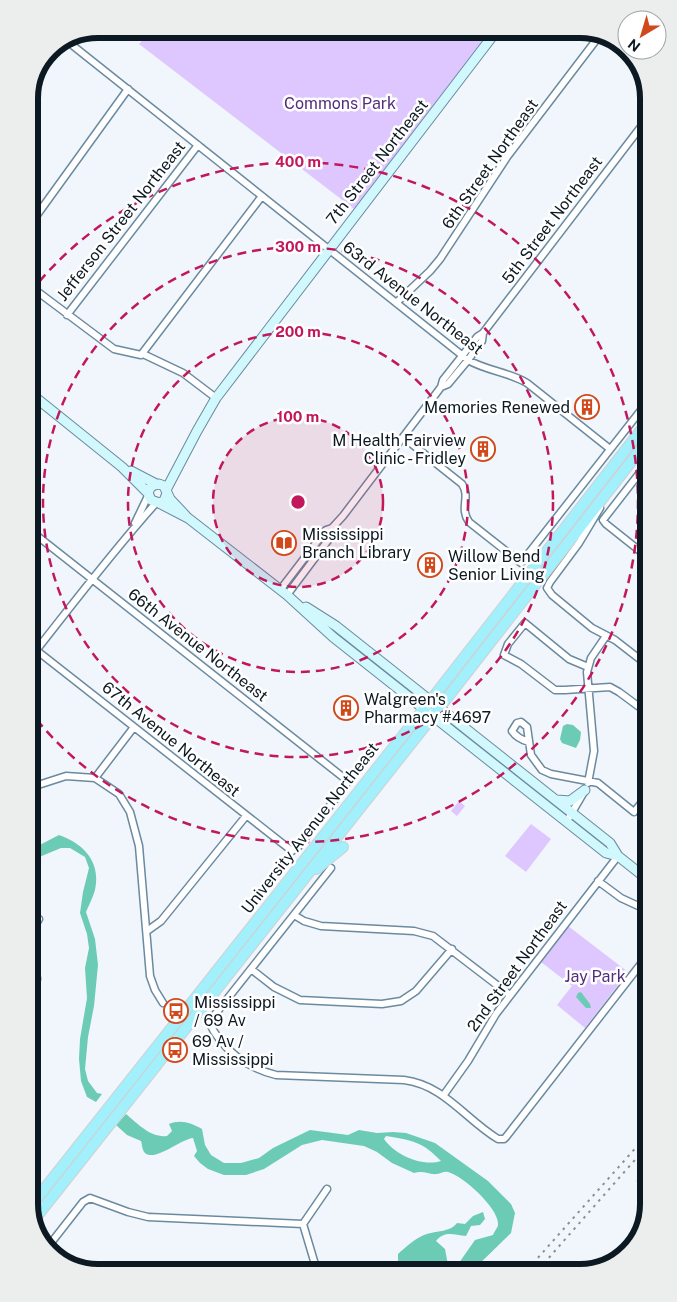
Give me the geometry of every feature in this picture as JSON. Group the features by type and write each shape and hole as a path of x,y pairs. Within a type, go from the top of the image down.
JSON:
{"main road":[{"name":"University Avenue Northeast","path":"37,1198 424,709 640,431"},
{"name":"University Avenue Northeast","path":"39,1214 440,707 640,450"},
{"path":"302,881 343,847"}],"street":[{"name":"7th Street Northeast","path":"162,488 181,462 216,398 491,38"},
{"name":"6th Street Northeast","path":"396,303 430,271 450,246 507,157 596,40"},
{"name":"63rd Avenue Northeast","path":"71,44 468,360 492,371 512,376 527,383 610,449"},
{"path":"38,215 128,89"},
{"name":"5th Street Northeast","path":"441,388 442,380 477,337 483,333 640,128"},
{"name":"Jefferson Street Northeast","path":"67,315 198,145"},
{"path":"140,355 262,196"},
{"path":"38,292 114,349 143,354 183,374 216,398"},
{"name":"5th Street Northeast","path":"284,593 332,535 332,528 441,388 448,384 468,360 482,341 483,333"},
{"path":"38,400 122,467 151,500 188,518"},
{"path":"403,437 462,484 466,495 464,513 469,522 521,563 640,411"},
{"path":"122,467 162,488 188,518 284,593 333,637 606,852 618,856"},
{"path":"640,472 603,520 640,551"},
{"path":"134,526 150,488 162,488"},
{"path":"38,644 134,526 158,503 166,499 162,488"},
{"path":"610,489 579,543 547,588 592,628 619,643 640,659"},
{"name":"66th Avenue Northeast","path":"38,536 336,772 346,782 344,788 294,850"},
{"path":"284,593 336,626 440,707 610,843 618,856 640,873"},
{"path":"588,667 569,659 524,623 508,644 504,655 521,664 555,690 604,686 615,689 640,708"},
{"path":"567,822 585,790 588,780 594,751 588,667 591,658 606,636"},
{"name":"67th Avenue Northeast","path":"37,651 289,850 294,850"},
{"path":"95,778 134,727"},
{"path":"529,742 534,761 546,773 598,783 634,812 640,804"},
{"path":"37,785 66,776 95,778 118,794 130,812 140,846 150,976 155,990 163,1003"},
{"path":"557,800 570,801 585,790"},
{"path":"147,931 162,921 246,816"},
{"name":"2nd Street Northeast","path":"443,1096 468,1061 490,1022 618,856"},
{"path":"331,868 209,1022 212,1029 232,1052 248,1065 267,1073 413,1082 429,1087 443,1096 495,1138 501,1139 506,1137 640,965"},
{"path":"598,880 621,898 640,907"},
{"path":"294,915 304,921 321,926 424,933 433,936 510,995"},
{"path":"251,969 274,987 300,1000 382,1004 401,1001 416,991 452,949"},
{"path":"302,1224 327,1188"},
{"path":"51,1243 88,1198 148,1217 302,1224"},
{"path":"302,1224 315,1264"}],"green space":[{"name":"Commons Park","path":"145,37 485,38 354,209 139,44"},
{"path":"459,801 465,806 457,816 451,811"},
{"path":"531,824 551,839 526,872 505,856"},
{"name":"Jay Park","path":"568,926 628,972 585,1028 557,1005 572,986 541,962"}],"shaded area":[{"path":"567,724 573,725 581,732 576,748 562,743 560,739 563,726"},
{"path":"59,835 76,843 89,855 95,871 95,890 86,912 95,939 98,965 85,1069 88,1081 97,1093 102,1094 96,1102 87,1097 81,1081 79,1059 80,1039 87,998 85,968 89,948 87,934 80,913 89,868 85,857 70,848 61,848 37,858 37,846"},
{"path":"581,992 591,1008 586,1008 576,997"},
{"path":"126,1114 150,1133 161,1136 167,1136 172,1131 169,1124 177,1122 190,1123 202,1129 205,1145 211,1155 224,1163 241,1163 259,1158 273,1148 310,1130 348,1135 359,1130 377,1133 406,1133 435,1143 488,1181 511,1204 515,1213 511,1233 479,1264 458,1264 475,1240 493,1235 498,1225 497,1218 487,1202 454,1174 446,1172 438,1174 414,1173 392,1163 377,1152 364,1146 322,1140 302,1145 264,1169 246,1175 224,1175 208,1169 194,1156 197,1151 193,1138 155,1155 149,1155 144,1152 141,1141 127,1135 116,1125","holes":["386,1136 423,1146 441,1161 418,1161 402,1155 384,1139"]},
{"path":"483,1212 485,1219 480,1225 471,1226 466,1236 446,1234 436,1241 445,1249 448,1264 398,1264 398,1254 410,1243 424,1235 442,1231 457,1223 465,1224 473,1216"}],"railway":[{"path":"532,1264 640,1143"},
{"path":"543,1264 640,1154"}],"place":[{"name":"Memories Renewed","path":"587,407"},
{"name":"M Health Fairview Clinic - Fridley","path":"483,449"},
{"name":"Mississippi Branch Library","path":"284,543"},
{"name":"Willow Bend Senior Living","path":"430,565"},
{"name":"Walgreen's Pharmacy #4697","path":"346,708"},
{"name":"Mississippi / 69 Av","path":"176,1011"},
{"name":"69 Av / Mississippi","path":"175,1050"}]}
